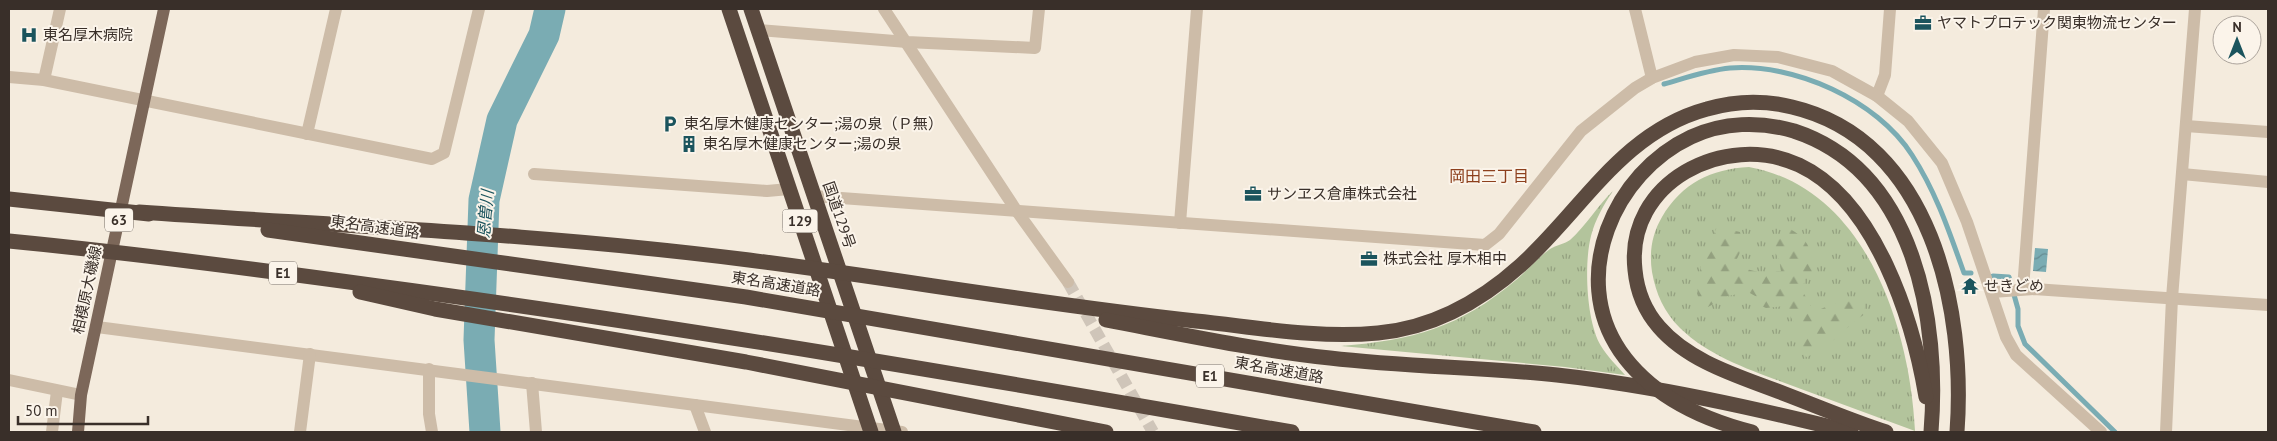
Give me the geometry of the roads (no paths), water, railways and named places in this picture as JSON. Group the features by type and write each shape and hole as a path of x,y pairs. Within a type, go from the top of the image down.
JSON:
{"highway":[{"name":"129","path":"729,9 870,430"},
{"name":"国道129号","path":"751,9 896,432"},
{"path":"139,212 599,244 749,260 1121,313 1292,331 1352,334 1396,330 1418,325 1460,308 1502,281 1524,262 1620,159 1651,134 1670,122 1714,106 1737,103 1778,104 1818,115 1856,136 1888,165 1914,201 1934,247 1953,318 1958,367 1957,432"},
{"path":"1752,432 1728,426 1685,409 1646,381 1632,367 1620,351 1602,313 1598,268 1605,232 1617,206 1628,188 1653,162 1673,147 1708,130 1749,124 1785,128 1835,151 1866,176 1889,208 1915,266 1927,314 1933,362 1931,432"},
{"path":"1886,432 1733,374 1688,352 1658,326 1640,294 1635,271 1635,247 1643,218 1651,205 1661,192 1687,170 1717,158 1749,153 1767,154 1801,166 1828,184 1854,211 1878,248 1913,337 1925,390 1931,432"},
{"name":"東名高速道路","path":"9,200 139,212 746,297 1534,432"},
{"name":"E1","path":"9,241 256,269 641,323 897,364 1292,432"},
{"path":"256,269 435,309 737,360 1106,432"},
{"path":"875,279 1301,355 1596,380 1729,403 1851,432"}],"main road":[{"name":"相模原大磯線","path":"78,432 81,394 97,327 164,9"}],"street":[{"path":"44,80 60,9"},
{"path":"307,134 336,9"},
{"path":"9,77 44,80 143,102 432,159 444,153 479,9"},
{"path":"884,9 1016,210 1068,282"},
{"path":"758,30 907,42 1035,48 1039,9"},
{"path":"1180,223 1197,9"},
{"path":"1635,9 1652,78"},
{"path":"1877,96 1885,75 1890,9"},
{"path":"2020,289 2044,9"},
{"path":"2166,432 2172,298 2195,9"},
{"path":"814,196 1485,245 1499,234 1581,131 1635,88 1652,78 1695,62 1734,55 1778,56 1832,71 1877,96 1908,121 1942,163 1998,291 2006,337 2016,355 2101,432"},
{"path":"2186,126 2268,132"},
{"path":"534,174 767,191 789,189"},
{"path":"2182,174 2268,182"},
{"path":"1998,291 2020,289 2268,305"},
{"path":"97,327 429,369 896,432"},
{"path":"300,432 310,354"},
{"path":"429,369 429,414 432,432"},
{"path":"9,380 57,391 81,394"},
{"path":"532,383 536,432"},
{"path":"52,432 57,391"},
{"path":"695,405 705,432"}],"water":[{"path":"2035,248 2048,249 2046,272 2033,271"}],"waterway":[{"name":"恩曽川","path":"485,432 479,340 484,200 502,120 544,35 550,9"},
{"path":"1664,84 1722,69 1755,68 1781,72 1806,79 1832,89 1856,102 1897,135 1912,155 1935,198 1964,273 1971,273"},
{"path":"1993,276 2009,277 2018,309 2018,326 2025,344 2115,432"}],"tunnel":[{"path":"1068,282 1153,432"}],"place":[{"name":"ヤマトプロテック関東物流センター","path":"1923,23"},
{"name":"東名厚木病院","path":"29,35"},
{"name":"東名厚木健康センター;湯の泉（Ｐ無）","path":"670,124"},
{"name":"東名厚木健康センター;湯の泉","path":"689,144"},
{"name":"サンヱス倉庫株式会社","path":"1253,194"},
{"name":"株式会社 厚木相中","path":"1369,259"},
{"name":"せきどめ","path":"1970,286"}],"district":[{"name":"岡田三丁目","path":"1489,176"}]}
